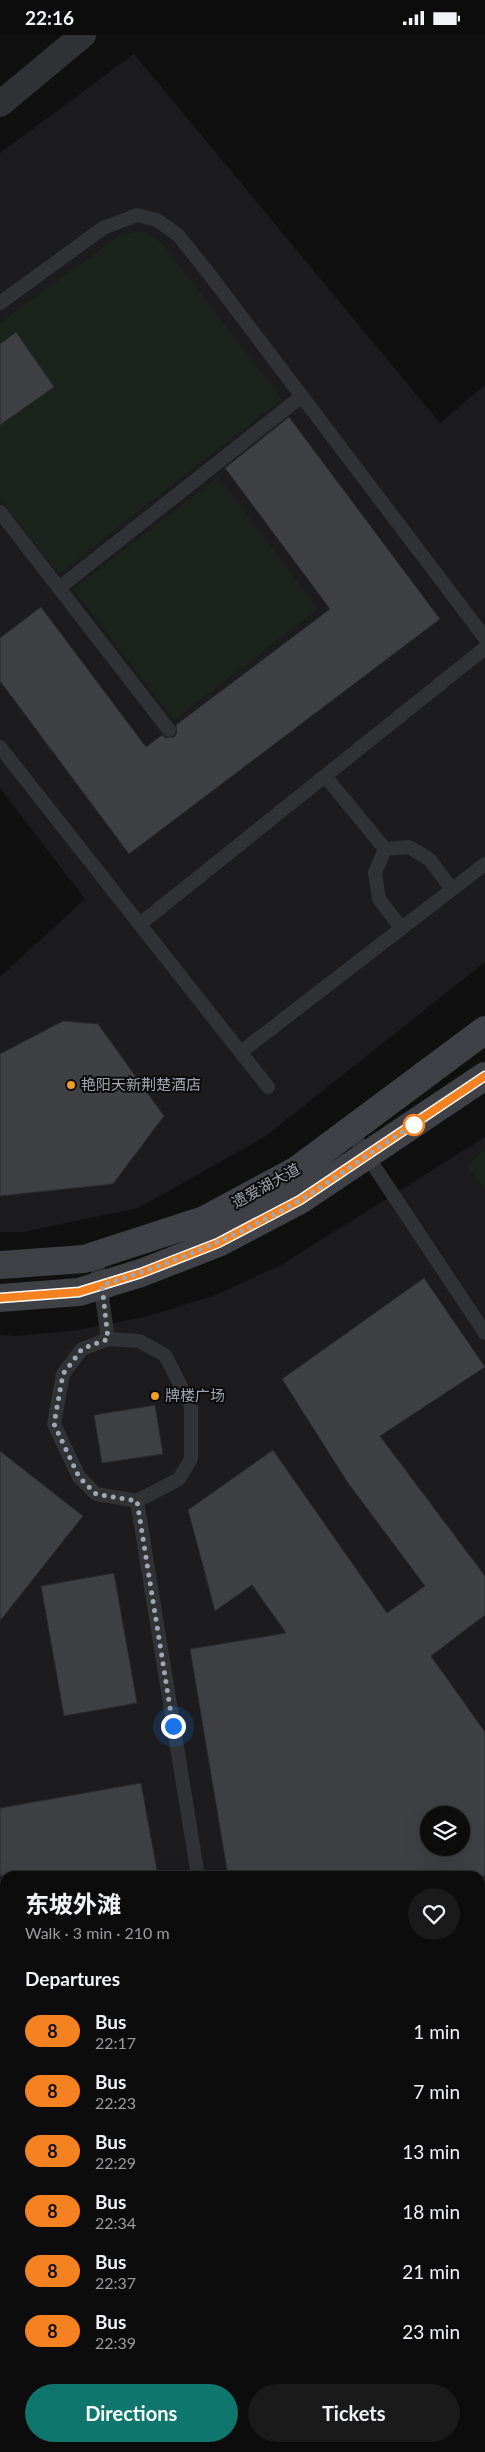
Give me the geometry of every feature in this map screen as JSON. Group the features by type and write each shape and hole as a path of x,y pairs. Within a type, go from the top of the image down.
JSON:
{"main road":[{"name":"遗爱湖大道","path":"4,1277 84,1259 204,1220 297,1170 485,1030"},
{"name":"遗爱湖大道","path":"4,1277 79,1292 141,1273 218,1243 300,1200 485,1076"}],"street":[{"path":"0,104 83,35"}],"lane":[{"path":"0,303 103,228 137,215 158,220 178,235 210,275 485,638"},
{"path":"59,588 302,397"},
{"path":"0,512 169,730"},
{"path":"140,924 485,648"},
{"path":"0,747 268,1087"},
{"path":"325,775 385,849"},
{"path":"385,849 409,847 429,859 452,889"},
{"path":"385,849 375,873 379,899 401,928"},
{"path":"241,1052 485,864"},
{"path":"350,1130 485,1333"},
{"path":"96,1255 102,1285 108,1339"},
{"path":"108,1339 138,1341 165,1355 191,1406 191,1459 179,1479 137,1501 96,1494 79,1477 54,1424 63,1374 82,1349 108,1339"},
{"path":"137,1501 197,1871"}],"shaded area":[{"path":"134,54 440,423 485,385 485,962 266,1136 138,1208 23,1232 0,1232 0,977 85,899 0,788 0,153"},
{"path":"141,231 162,243 282,399 59,574 0,499 0,323 120,235"},
{"path":"218,477 318,609 174,720 73,589"},
{"path":"485,1137 485,1871 0,1871 0,1335 15,1336 72,1331 145,1317 213,1296 281,1265"},
{"path":"485,1149 485,1189 467,1166"}],"building":[{"path":"16,332 54,387 0,425 0,344"},
{"path":"289,417 440,619 129,854 0,681 0,638 41,607 146,747 162,735 166,738 174,737 177,733 176,725 330,609 225,468"},
{"name":"艳阳天新荆楚酒店","path":"63,1021 98,1024 164,1116 113,1184 0,1196 0,1054"},
{"path":"424,1278 485,1367 380,1436 485,1576 485,1615 431,1656 485,1732 485,1871 227,1871 190,1649 286,1633 252,1585 215,1611 188,1510 273,1450 387,1613 425,1586 348,1483 282,1379"},
{"path":"155,1405 163,1454 102,1463 94,1415"},
{"path":"0,1451 83,1516 0,1621"},
{"path":"114,1573 137,1703 64,1716 41,1586"},
{"path":"141,1783 157,1871 0,1871 0,1808"}],"bus line":[{"name":"8","path":"0,1298 79,1292 141,1273 218,1243 300,1200 485,1076"}],"place":[{"name":"艳阳天新荆楚酒店","path":"71,1085"},
{"name":"牌楼广场","path":"155,1396"}],"route":[{"path":"173,1726 137,1501 96,1494 79,1477 54,1424 63,1374 82,1349 108,1339 102,1285 141,1273 218,1243 300,1200 414,1125"}]}
